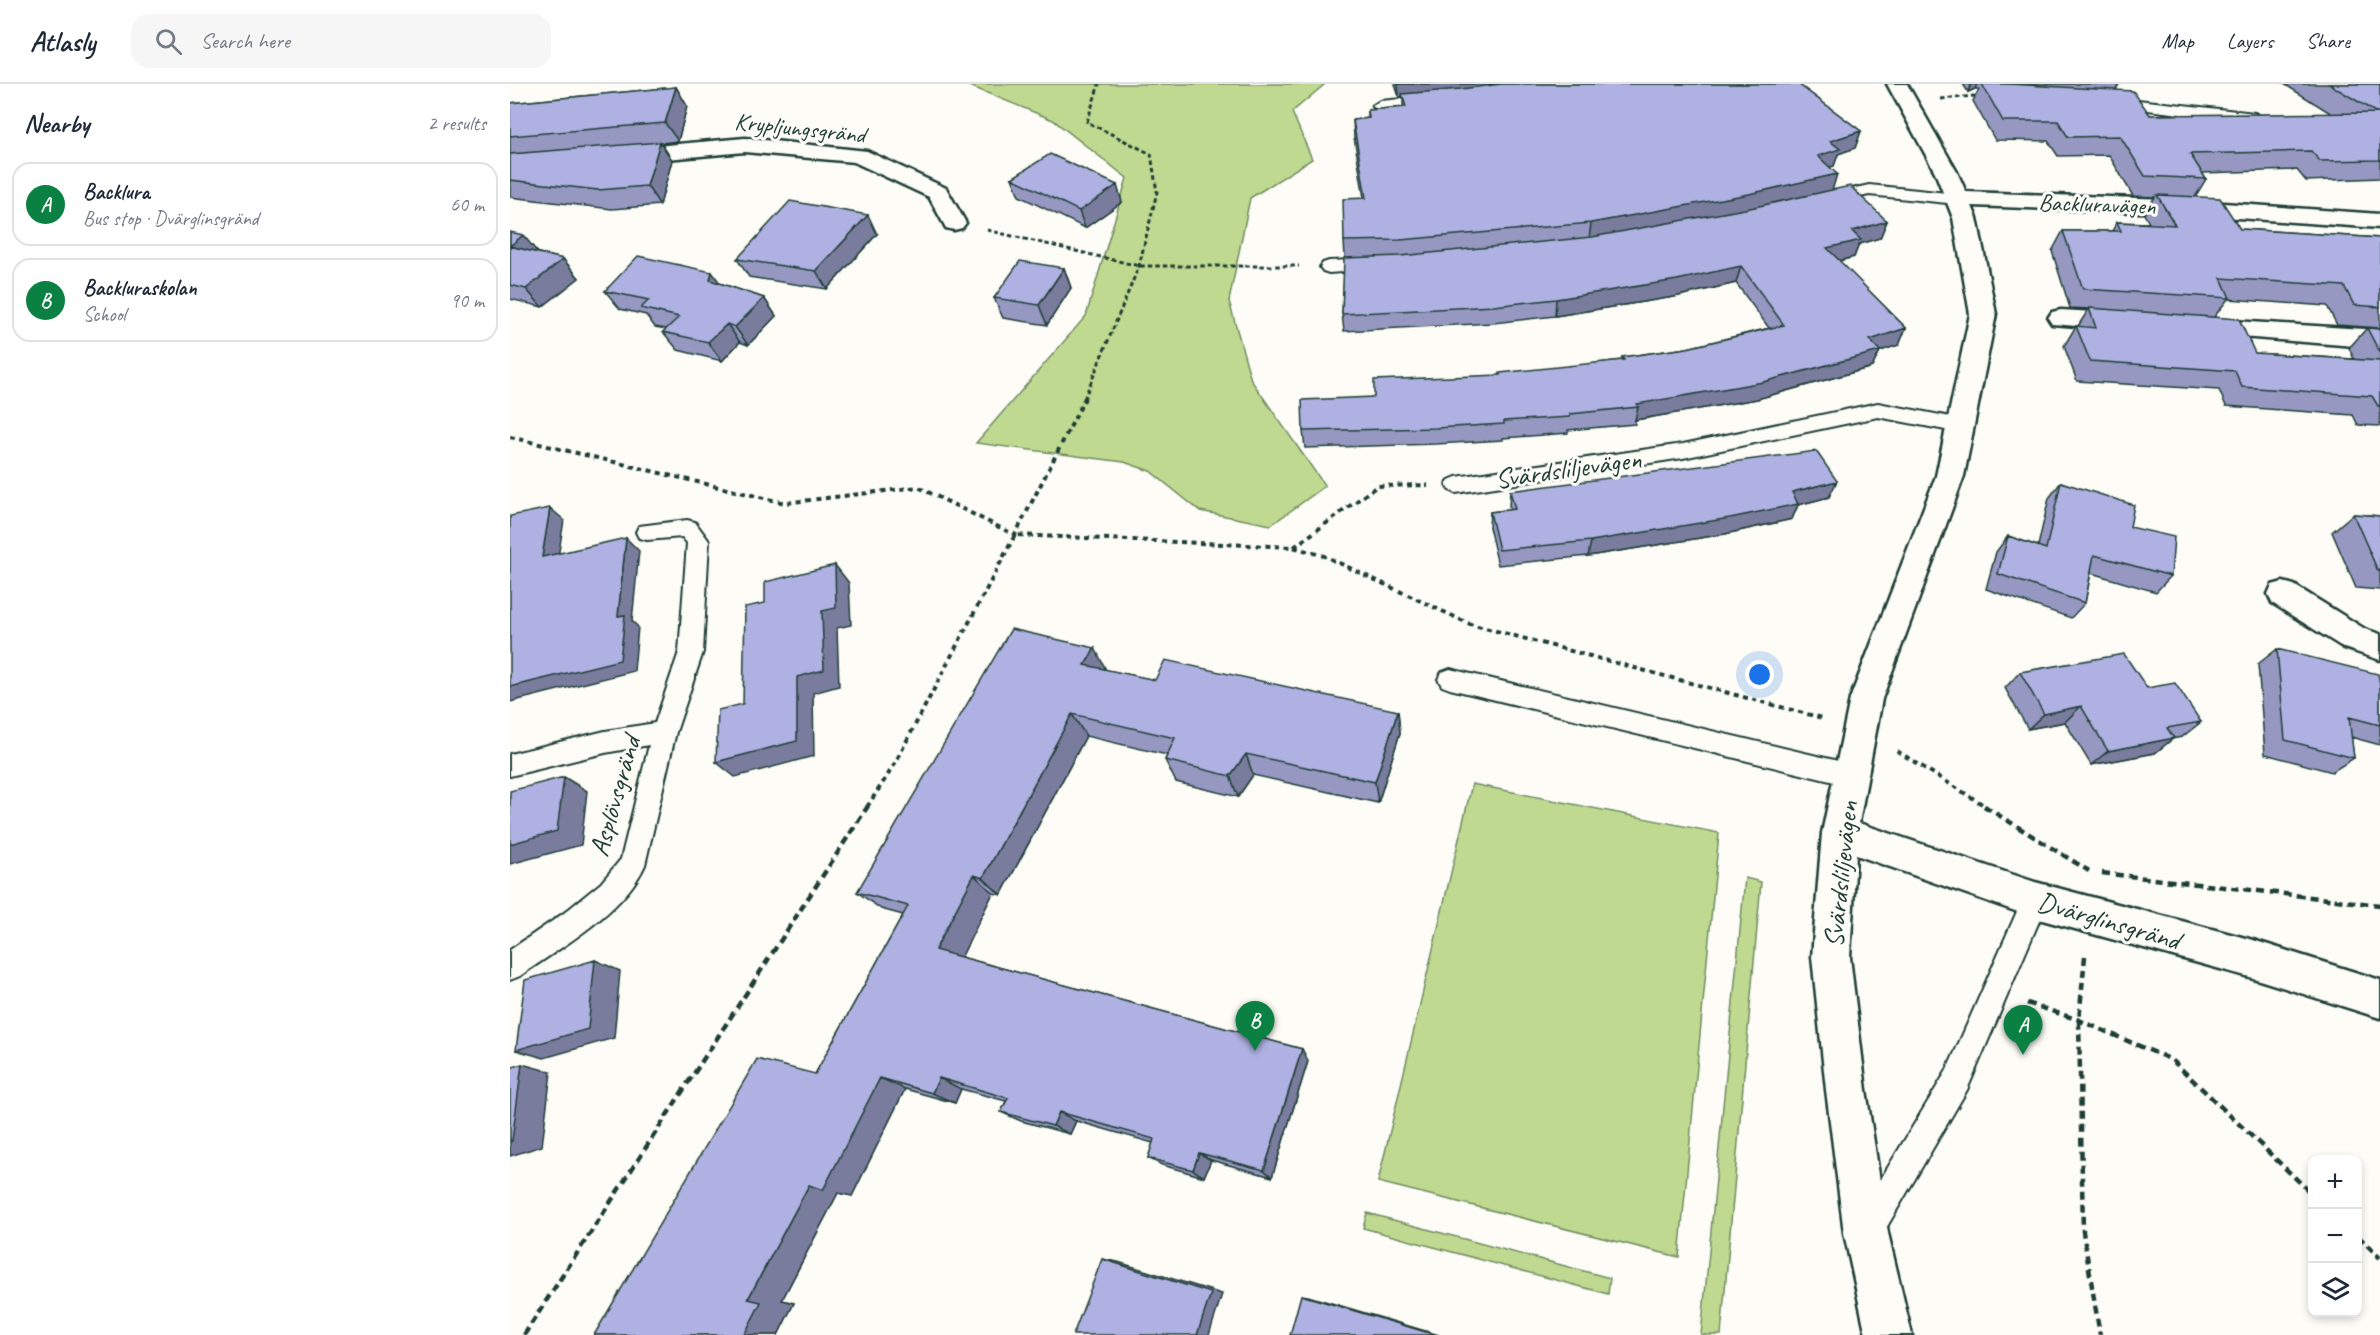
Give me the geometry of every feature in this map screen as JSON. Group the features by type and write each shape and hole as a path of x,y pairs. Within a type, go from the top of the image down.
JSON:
{"street":[{"name":"Svärdsliljevägen","path":"1889,1335 1866,1233 1846,1090 1831,957 1840,833 1866,699 1950,476 1983,314 1965,218 1946,172 1897,84"},
{"name":"Krypljungsgränd","path":"604,157 745,145 859,156 938,193 954,222"},
{"name":"Backluravägen","path":"1957,199 2166,206 2380,221"},
{"path":"2061,318 2380,339"},
{"path":"2283,594 2355,639 2380,647"},
{"name":"Dvärglinsgränd","path":"1840,833 2035,900 2253,959 2380,999"}],"lane":[{"path":"2114,84 2130,104"},
{"path":"1380,106 1449,100"},
{"path":"2097,101 2264,119"},
{"path":"1813,203 1869,190 1957,199"},
{"path":"1329,267 1389,265"},
{"name":"Svärdsliljevägen","path":"1456,485 1683,452 1878,410 1961,426"},
{"name":"Asplövsgränd","path":"510,966 574,922 610,892 632,864 664,732 676,701 690,652 698,541 687,528 647,532"},
{"path":"1450,680 1851,776"},
{"name":"Asplövsgränd","path":"510,765 605,742 664,732"},
{"path":"1866,1233 1957,1080 2035,900"}],"path":[{"path":"524,1335 893,767 1091,385 1139,266 1157,192 1151,154 1087,122 1100,84"},
{"path":"954,222 1139,266 1329,267"},
{"path":"510,437 785,503 918,487 1015,535 1293,547 1324,556 1470,624 1859,728 2091,872 2380,905"},
{"path":"1293,547 1377,486 1456,485"},
{"path":"2100,1335 2083,1232 2079,1020 2089,916 2119,875"},
{"path":"1995,993 2079,1020 2172,1060 2308,1189"},
{"path":"2362,1240 2380,1258"}],"green space":[{"path":"965,84 1325,84 1292,112 1312,159 1250,198 1229,301 1251,380 1325,486 1271,525 1200,511 1150,471 1124,462 976,443 1086,316 1127,178 1053,120"},
{"path":"1472,784 1719,833 1679,1257 1378,1182"},
{"path":"1745,878 1761,882 1721,1335 1701,1335"},
{"path":"1367,1213 1610,1278 1608,1294 1363,1228"}],"building":[{"path":"1501,84 1798,84 1861,131 1830,141 1840,149 1818,156 1837,174 1749,194 1591,223 1400,240 1344,241 1343,199 1366,198 1353,120 1369,118 1368,110 1406,107 1402,94"},
{"path":"1982,84 2133,91 2150,115 2377,113 2329,84 2380,84 2380,160 2320,161 2311,151 2190,154 2206,179 2145,176 2120,136 2068,137 2058,121 2003,121"},
{"path":"676,87 665,123 510,136 510,103"},
{"path":"660,142 647,186 598,190 510,180 510,154"},
{"path":"1050,154 1117,185 1079,211 1012,178"},
{"path":"1850,186 1887,221 1852,231 1861,240 1827,248 1906,328 1870,340 1880,351 1763,382 1637,404 1638,407 1570,414 1570,417 1436,428 1303,431 1302,400 1374,397 1374,380 1500,375 1500,373 1624,360 1622,357 1687,348 1784,325 1741,266 1677,280 1556,299 1494,306 1342,314 1344,258 1400,256 1592,237 1750,208"},
{"path":"2157,195 2220,198 2240,229 2380,238 2380,307 2354,305 2344,286 2221,278 2230,298 2083,289 2063,231 2121,231 2117,222 2175,225"},
{"path":"790,201 868,215 816,271 737,259"},
{"path":"510,232 523,235 510,246"},
{"path":"510,246 563,259 526,289 510,285"},
{"path":"638,256 712,272 710,280 764,298 735,327 727,324 708,342 663,332 679,317 641,308 649,300 605,291"},
{"path":"1020,261 1064,268 1039,305 994,298"},
{"path":"2089,308 2239,319 2255,353 2380,361 2380,406 2372,396 2242,387 2235,371 2090,361 2076,326 2096,328"},
{"path":"2367,328 2380,329 2380,353"},
{"path":"1816,451 1837,481 1792,492 1798,504 1730,518 1591,541 1499,550 1490,512 1515,509 1510,491"},
{"path":"2061,482 2134,505 2130,527 2174,537 2171,576 2094,555 2085,603 1998,574 2008,536 2046,549"},
{"path":"550,508 542,557 626,538 618,616 625,615 620,660 510,687 510,516"},
{"path":"2353,514 2380,516 2380,571 2378,571"},
{"path":"835,565 836,608 822,611 824,670 797,677 797,741 716,762 718,710 743,704 745,607 765,603 765,582"},
{"path":"1011,629 1095,648 1085,665 1155,680 1165,660 1398,711 1375,782 1246,754 1230,776 1165,760 1175,738 1072,714 983,878 974,875 935,950 1302,1049 1264,1170 1199,1153 1193,1170 1148,1158 1154,1139 1059,1112 1053,1126 1001,1112 1008,1098 939,1078 932,1093 880,1078 823,1190 809,1185 748,1299 761,1302 744,1335 594,1335 757,1059 815,1074 908,906 857,892"},
{"path":"2277,649 2378,674 2380,725 2349,717 2354,758 2285,740"},
{"path":"2124,654 2147,688 2175,683 2201,722 2167,728 2174,738 2108,751 2081,706 2044,714 2020,672"},
{"path":"564,777 557,831 510,844 510,791"},
{"path":"595,960 588,1029 516,1050 525,980"},
{"path":"522,1064 512,1141 510,1141 510,1068"},
{"path":"1102,1259 1211,1293 1197,1335 1073,1335"},
{"path":"1301,1295 1436,1335 1290,1335"}],"place":[{"name":"Backluraskolan","path":"1255,1051"},
{"name":"Backlura","path":"2023,1055"}]}
